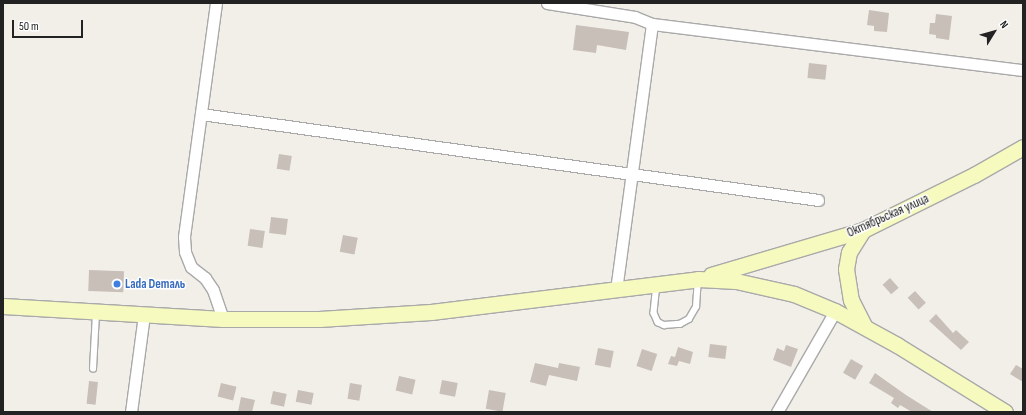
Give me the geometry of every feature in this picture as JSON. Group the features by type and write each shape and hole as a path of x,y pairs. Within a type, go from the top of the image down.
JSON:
{"street":[{"path":"216,3 184,237 184,252 190,267 205,278 213,290 223,319"},
{"path":"547,3 635,17 652,24 1023,70"},
{"path":"616,289 652,24"},
{"path":"201,114 818,200"},
{"name":"Октябрьская улица","path":"698,279 863,230 953,186 1023,147"},
{"path":"863,230 849,252 846,269 851,300 865,327"},
{"path":"3,306 223,319 319,319 431,312 698,279 736,281 764,286 794,294 834,311 865,327 1005,412"},
{"path":"777,412 834,311"},
{"path":"131,412 144,315"}],"lane":[{"path":"657,284 654,313 658,322 664,325 680,324 688,319 696,307 698,279"},
{"path":"93,369 96,312"}],"building":[{"path":"869,10 889,13 887,32 874,31 874,26 867,25"},
{"path":"936,14 952,16 949,40 936,38 936,35 929,34 930,23 935,23"},
{"path":"576,25 629,32 626,50 597,45 596,53 573,50"},
{"path":"809,63 827,65 825,80 807,78"},
{"path":"279,154 292,156 289,171 277,169"},
{"path":"271,217 288,219 286,235 269,233"},
{"path":"250,229 265,231 262,248 248,246"},
{"path":"343,235 358,238 354,255 340,252"},
{"path":"89,270 124,271 123,292 88,291"},
{"path":"890,278 899,288 891,294 883,285"},
{"path":"915,291 926,303 919,310 908,298"},
{"path":"936,314 953,333 956,330 969,342 961,350 929,321"},
{"path":"710,344 727,346 725,359 708,357"},
{"path":"786,345 798,349 791,367 773,360 777,348 784,351"},
{"path":"678,347 693,352 690,364 679,361 677,366 668,364 671,356 675,357"},
{"path":"598,348 614,351 610,368 595,365"},
{"path":"642,349 657,354 652,371 636,366"},
{"path":"851,359 863,366 855,380 843,373"},
{"path":"535,363 558,368 559,363 580,367 577,381 549,375 546,386 530,382"},
{"path":"1016,365 1023,369 1023,382 1010,374"},
{"path":"875,373 933,412 912,412 900,405 898,408 891,403 894,398 869,383"},
{"path":"399,376 416,380 412,394 396,391"},
{"path":"442,380 458,383 455,397 439,394"},
{"path":"89,381 98,382 96,405 87,404"},
{"path":"221,383 237,387 233,400 218,397"},
{"path":"350,383 362,385 359,401 347,399"},
{"path":"298,390 314,393 311,405 296,402"},
{"path":"489,390 506,393 502,412 486,409"},
{"path":"273,391 287,394 284,407 270,404"},
{"path":"241,397 255,400 252,412 238,412"}],"place":[{"name":"Lada Dеталь","path":"117,284"}]}
